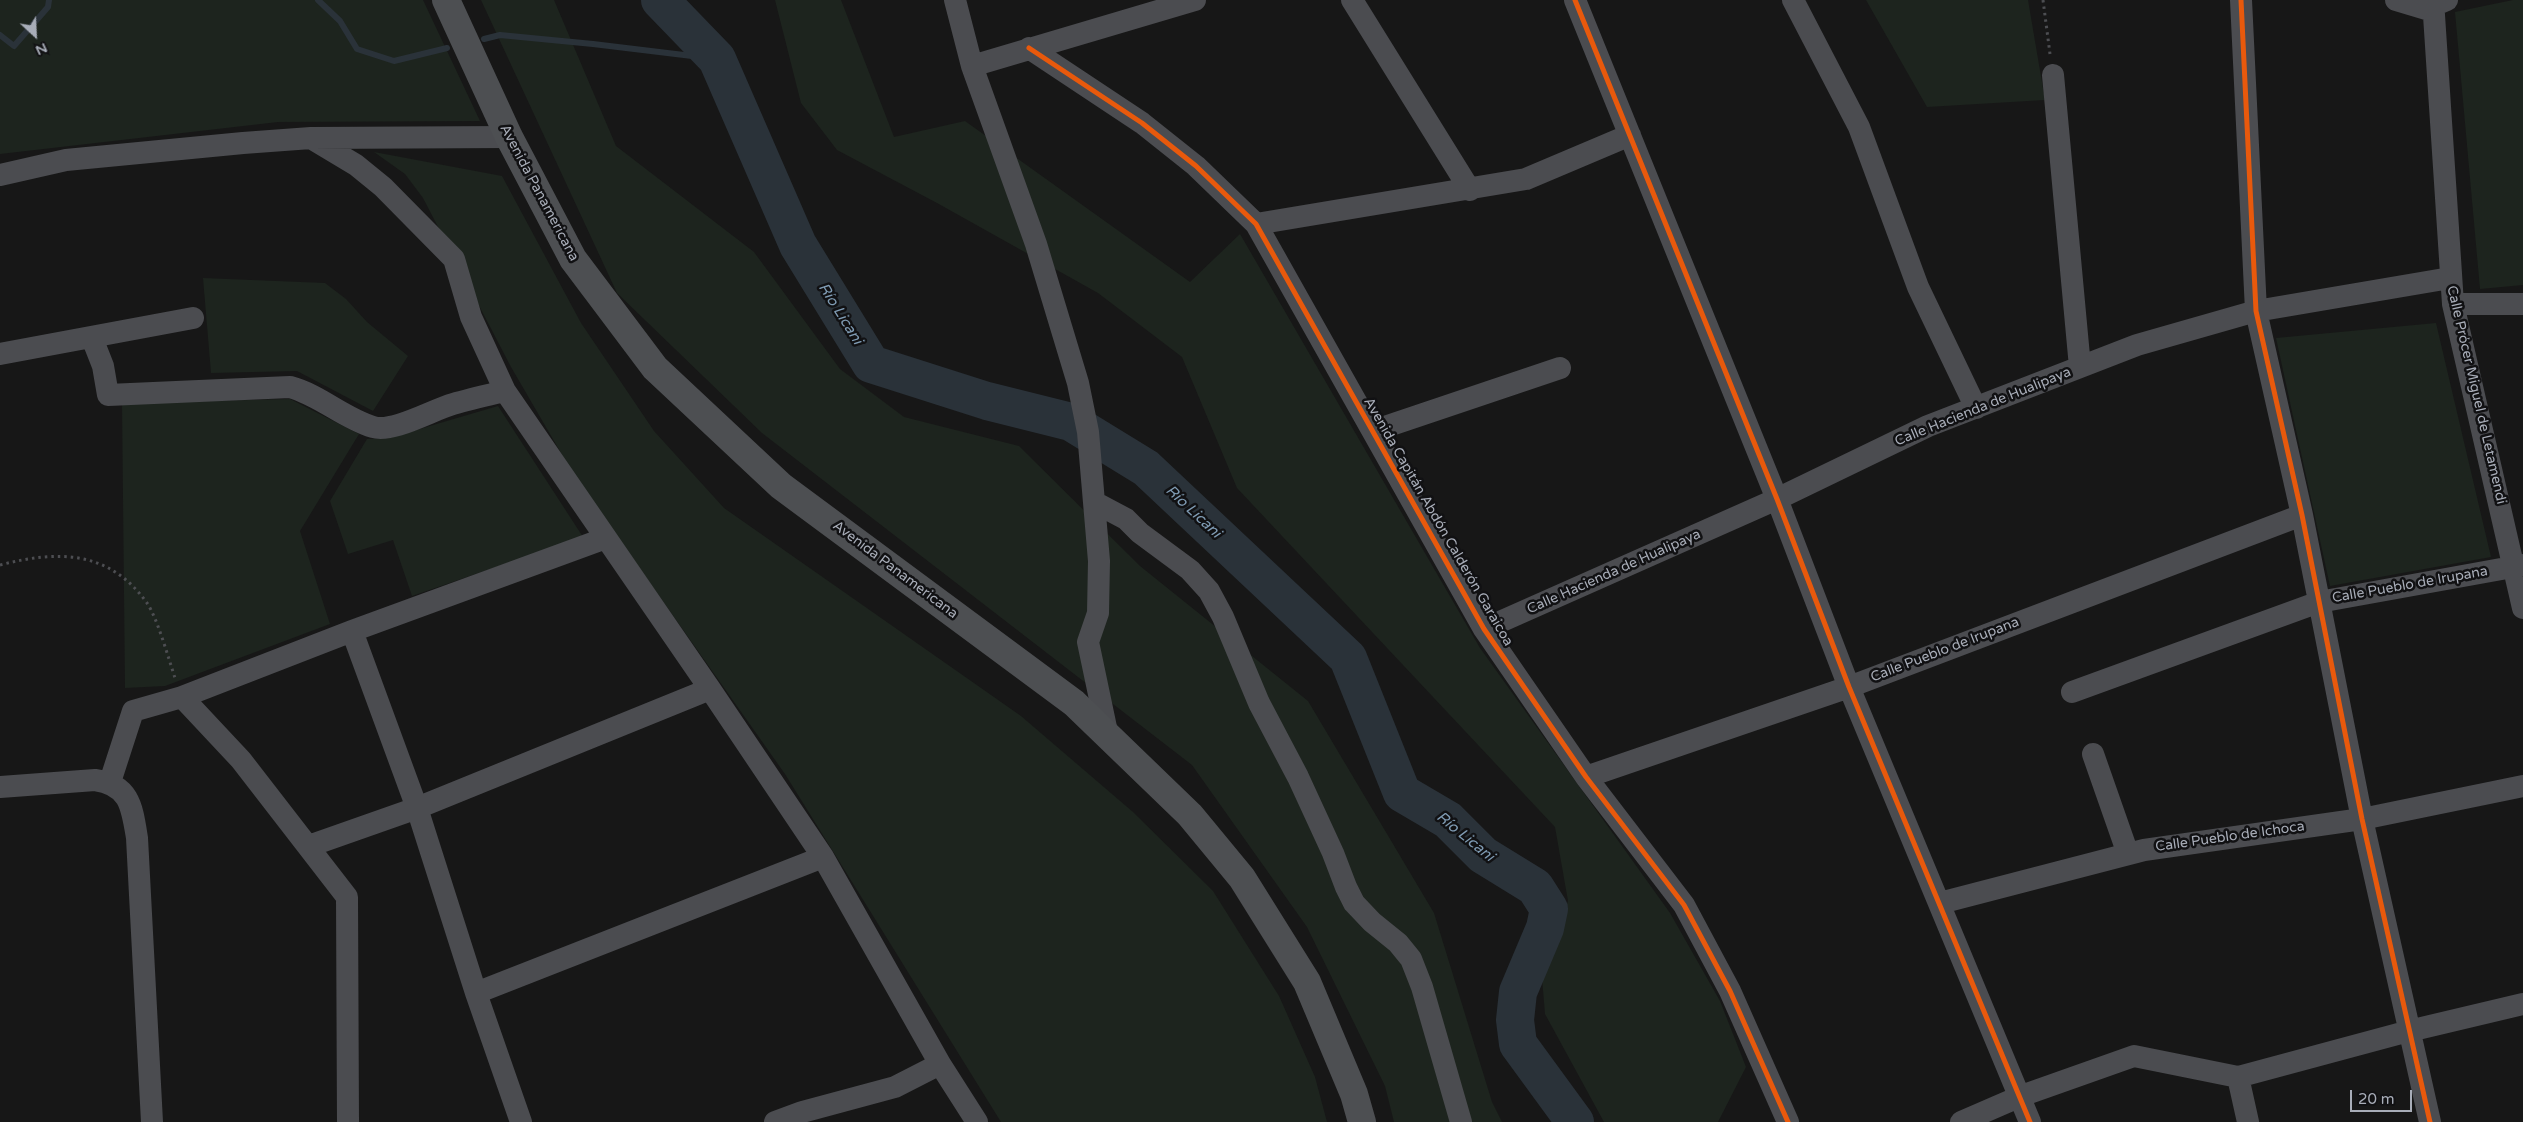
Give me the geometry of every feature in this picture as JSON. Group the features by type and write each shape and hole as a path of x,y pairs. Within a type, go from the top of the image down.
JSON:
{"main road":[{"name":"Avenida Panamericana","path":"446,0 509,137 573,259 655,368 781,486 1074,703 1190,816 1242,878 1307,982 1354,1094 1362,1122"}],"street":[{"path":"955,0 972,66 1036,244 1078,383 1089,440 1099,561 1098,613 1088,642 1108,737"},
{"path":"972,66 1195,0"},
{"path":"1352,0 1470,190"},
{"path":"1575,0 1777,499 1849,687 2021,1096 2030,1122"},
{"path":"1793,0 1859,127 1918,287 1976,408"},
{"path":"2241,0 2256,311 2302,515 2362,819 2430,1122"},
{"path":"2396,0 2426,9 2438,1"},
{"name":"Calle Prócer Miguel de Letamendi","path":"2438,1 2450,278 2453,304 2519,566 2523,608"},
{"name":"Avenida Capitán Abdón Calderón Garaicoa","path":"1028,48 1142,123 1196,166 1256,224 1484,629 1586,777 1684,905 1730,991 1788,1122"},
{"path":"2053,75 2080,367"},
{"path":"1256,224 1526,180 1630,135"},
{"path":"0,175 66,160 311,138 509,137"},
{"path":"311,138 356,165 382,187 454,259 471,317 505,391 710,689 822,857 940,1064 977,1122"},
{"name":"Calle Hacienda de Hualipaya","path":"1484,629 1777,499 1928,426 2137,345 2256,311 2450,278"},
{"path":"2453,304 2523,304"},
{"path":"0,354 193,318"},
{"path":"92,338 103,366 108,395 290,387 305,391 360,422 375,428 391,426 451,405 505,391"},
{"path":"1373,432 1560,368"},
{"path":"1094,502 1126,519 1140,534 1190,570 1209,591 1223,617 1259,703 1298,777 1354,903 1372,922 1398,943 1411,958 1422,987 1461,1122"},
{"name":"Calle Pueblo de Irupana","path":"1586,777 1849,687 2302,515"},
{"path":"110,782 133,711 182,697 352,631 606,538"},
{"name":"Calle Pueblo de Irupana","path":"2072,692 2318,602 2519,566"},
{"path":"352,631 417,808 476,993 521,1122"},
{"path":"309,846 417,808 710,689"},
{"path":"182,697 241,760 309,846 346,897 348,1122"},
{"path":"2094,754 2128,854"},
{"path":"0,787 95,780 110,782 120,788 132,807 137,838 152,1122"},
{"name":"Calle Pueblo de Ichoca","path":"1940,903 2128,854 2362,819 2523,786"},
{"path":"476,993 822,857"},
{"path":"1961,1122 2021,1096 2134,1056 2238,1077 2409,1031 2523,1004"},
{"path":"775,1122 802,1112 895,1087 940,1064"},
{"path":"2238,1077 2248,1122"}],"path":[{"path":"2042,0 2053,75"},
{"path":"0,565 60,555 84,558 106,566 126,580 148,604 182,697"}],"shaded area":[{"path":"0,0 423,0 480,121 278,122 0,154"},
{"path":"481,0 554,0 616,146 754,252 840,369 904,417 1019,446 1140,566 1308,701 1434,913 1492,1102 1502,1122 1394,1122 1385,1086 1307,927 1192,765 762,433 617,293"},
{"path":"775,0 841,0 894,137 965,121 1190,282 1240,234 1480,648 1670,913 1720,1001 1746,1067 1718,1122 1604,1122 1545,1014 1542,978 1568,901 1555,827 1237,488 1182,357 1098,293 937,203 837,150 801,103"},
{"path":"1866,0 2028,0 2045,100 1927,107"},
{"path":"2513,0 2523,0 2523,285 2480,289 2455,12"},
{"path":"374,152 502,176 581,323 654,431 724,508 1021,716 1133,812 1213,891 1279,996 1315,1077 1327,1122 1001,1122 785,774 575,477 511,367 423,198 405,174"},
{"path":"203,278 325,283 346,299 367,322 408,356 373,411 297,371 211,373"},
{"path":"2436,323 2491,557 2330,586 2276,338"},
{"path":"290,399 359,434 300,531 330,624 165,686 125,688 122,403"},
{"path":"498,406 583,537 412,596 393,540 348,554 330,501 367,439 389,438"}],"waterway":[{"path":"0,35 14,46 48,7 49,0"},
{"path":"318,0 340,21 357,49 394,61 447,48"},
{"name":"Río Licani","path":"660,0 717,59 798,245 871,364 987,401 1071,422 1146,468 1348,658 1402,793 1448,820 1483,855 1535,887 1549,909 1545,928 1518,992 1515,1020 1518,1044 1575,1122"},
{"path":"484,39 500,35 717,59"}],"cycle path":[{"path":"1575,0 1777,499 1849,687 2030,1122"},
{"path":"2241,0 2256,311 2302,515 2362,819 2430,1122"},
{"path":"1029,48 1142,123 1196,166 1256,224 1484,629 1586,777 1684,905 1730,991 1788,1122"}]}
